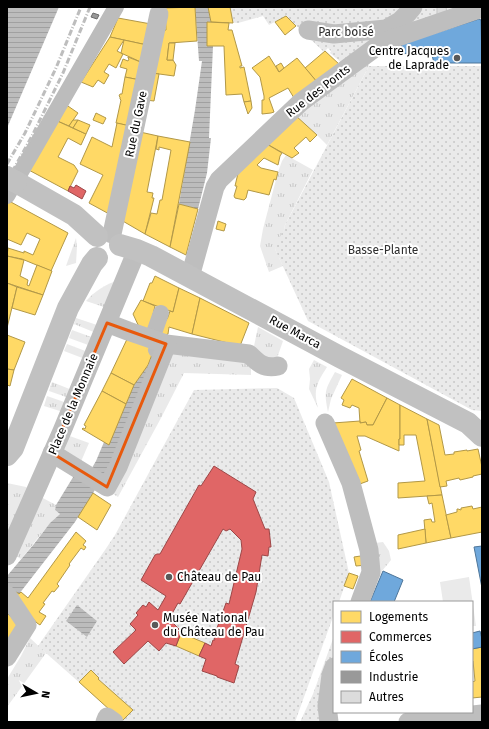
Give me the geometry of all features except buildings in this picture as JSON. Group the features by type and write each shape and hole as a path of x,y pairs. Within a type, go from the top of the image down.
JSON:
{"street":[{"path":"308,30 334,34 386,29 400,21 413,7"},
{"name":"Rue des Ponts","path":"190,277 215,187 219,180 301,102 383,42 482,8"},
{"name":"Rue du Gave","path":"117,242 159,14"},
{"name":"Rue Marca","path":"12,180 74,215 117,242 151,256 479,431"},
{"path":"7,455 13,448 68,308 92,264 97,258 104,262 113,260 119,254 117,242"},
{"name":"Place de la Monnaie","path":"7,556 107,323 117,242"},
{"path":"107,323 161,342 248,354 257,362 270,368 278,366"},
{"path":"52,453 107,487 118,467 161,342"},
{"path":"325,423 351,483 369,550 372,572 360,601"},
{"path":"7,595 27,625 7,657"},
{"path":"329,722 327,706 333,670"},
{"path":"408,722 482,714"}],"highlighted area":[{"path":"107,323 166,344 107,487 52,453"}],"green space":[{"name":"Parc boisé","path":"209,7 463,7 342,63 330,53 331,51 328,48 323,51 286,16 269,25 263,16 238,23 212,21"},
{"path":"366,60 369,66 327,145 295,115"},
{"name":"Basse-Plante","path":"369,66 482,66 482,411 472,410 308,321 275,249 276,244 285,228 284,227"},
{"path":"286,155 313,170 284,227 285,228 275,249 283,266 269,272 260,246 278,172"},
{"path":"76,238 76,263 66,266"},
{"path":"119,280 107,308 86,301 101,288"},
{"path":"76,318 100,326 96,333 74,324"},
{"path":"258,327 283,341 276,361 253,351"},
{"path":"72,330 94,338 91,346 69,338"},
{"path":"67,344 88,352 85,359 64,351"},
{"path":"171,349 251,363 251,375 184,373 118,497 110,492"},
{"path":"314,360 327,367 317,386 316,396 318,408 309,389 309,369"},
{"path":"335,372 342,375 331,399 328,412 326,391"},
{"path":"52,382 72,390 69,398 49,391"},
{"path":"277,388 294,398 329,482 349,573 339,601 333,601 333,617 295,722 124,722 38,646 115,535 194,390"},
{"path":"47,396 67,403 63,412 44,406"},
{"path":"67,435 89,443 79,466 58,454"},
{"path":"7,483 26,487 31,491 7,545"},
{"path":"39,496 56,505 55,510 60,514 44,530 21,559 16,556"},
{"path":"383,542 389,551 391,560 382,571 370,601 375,543"},
{"path":"469,577 472,601 443,601 440,582"},
{"path":"473,605 476,626 473,626"},
{"path":"30,638 46,653 7,707 7,679"},
{"path":"333,639 333,659 322,687 325,722 300,722 313,694"}],"shaded area":[{"path":"7,7 59,7 7,128"},
{"path":"195,7 208,7 211,22 207,22 207,46 213,46 209,138 211,138 207,173 198,209 179,204 202,61 199,61"},
{"path":"156,344 160,345 115,461 101,481 89,473 104,442 109,444 134,385 148,365"},
{"path":"75,474 98,485 75,522 19,594 10,588 7,591 7,576 50,523 60,514 55,510 56,505"},
{"path":"77,605 97,621 87,637 66,621"}],"waterway":[{"path":"7,196 116,7"},
{"path":"156,350 159,344 154,333 161,313"}],"railway":[{"path":"7,164 25,133 56,68 81,7"},
{"path":"7,181 32,136 63,73 90,7"}],"place":[{"name":"Centre Jacques de Laprade","path":"457,58"},
{"name":"Château de Pau","path":"169,577"},
{"name":"Musée National du Château de Pau","path":"155,625"}]}
